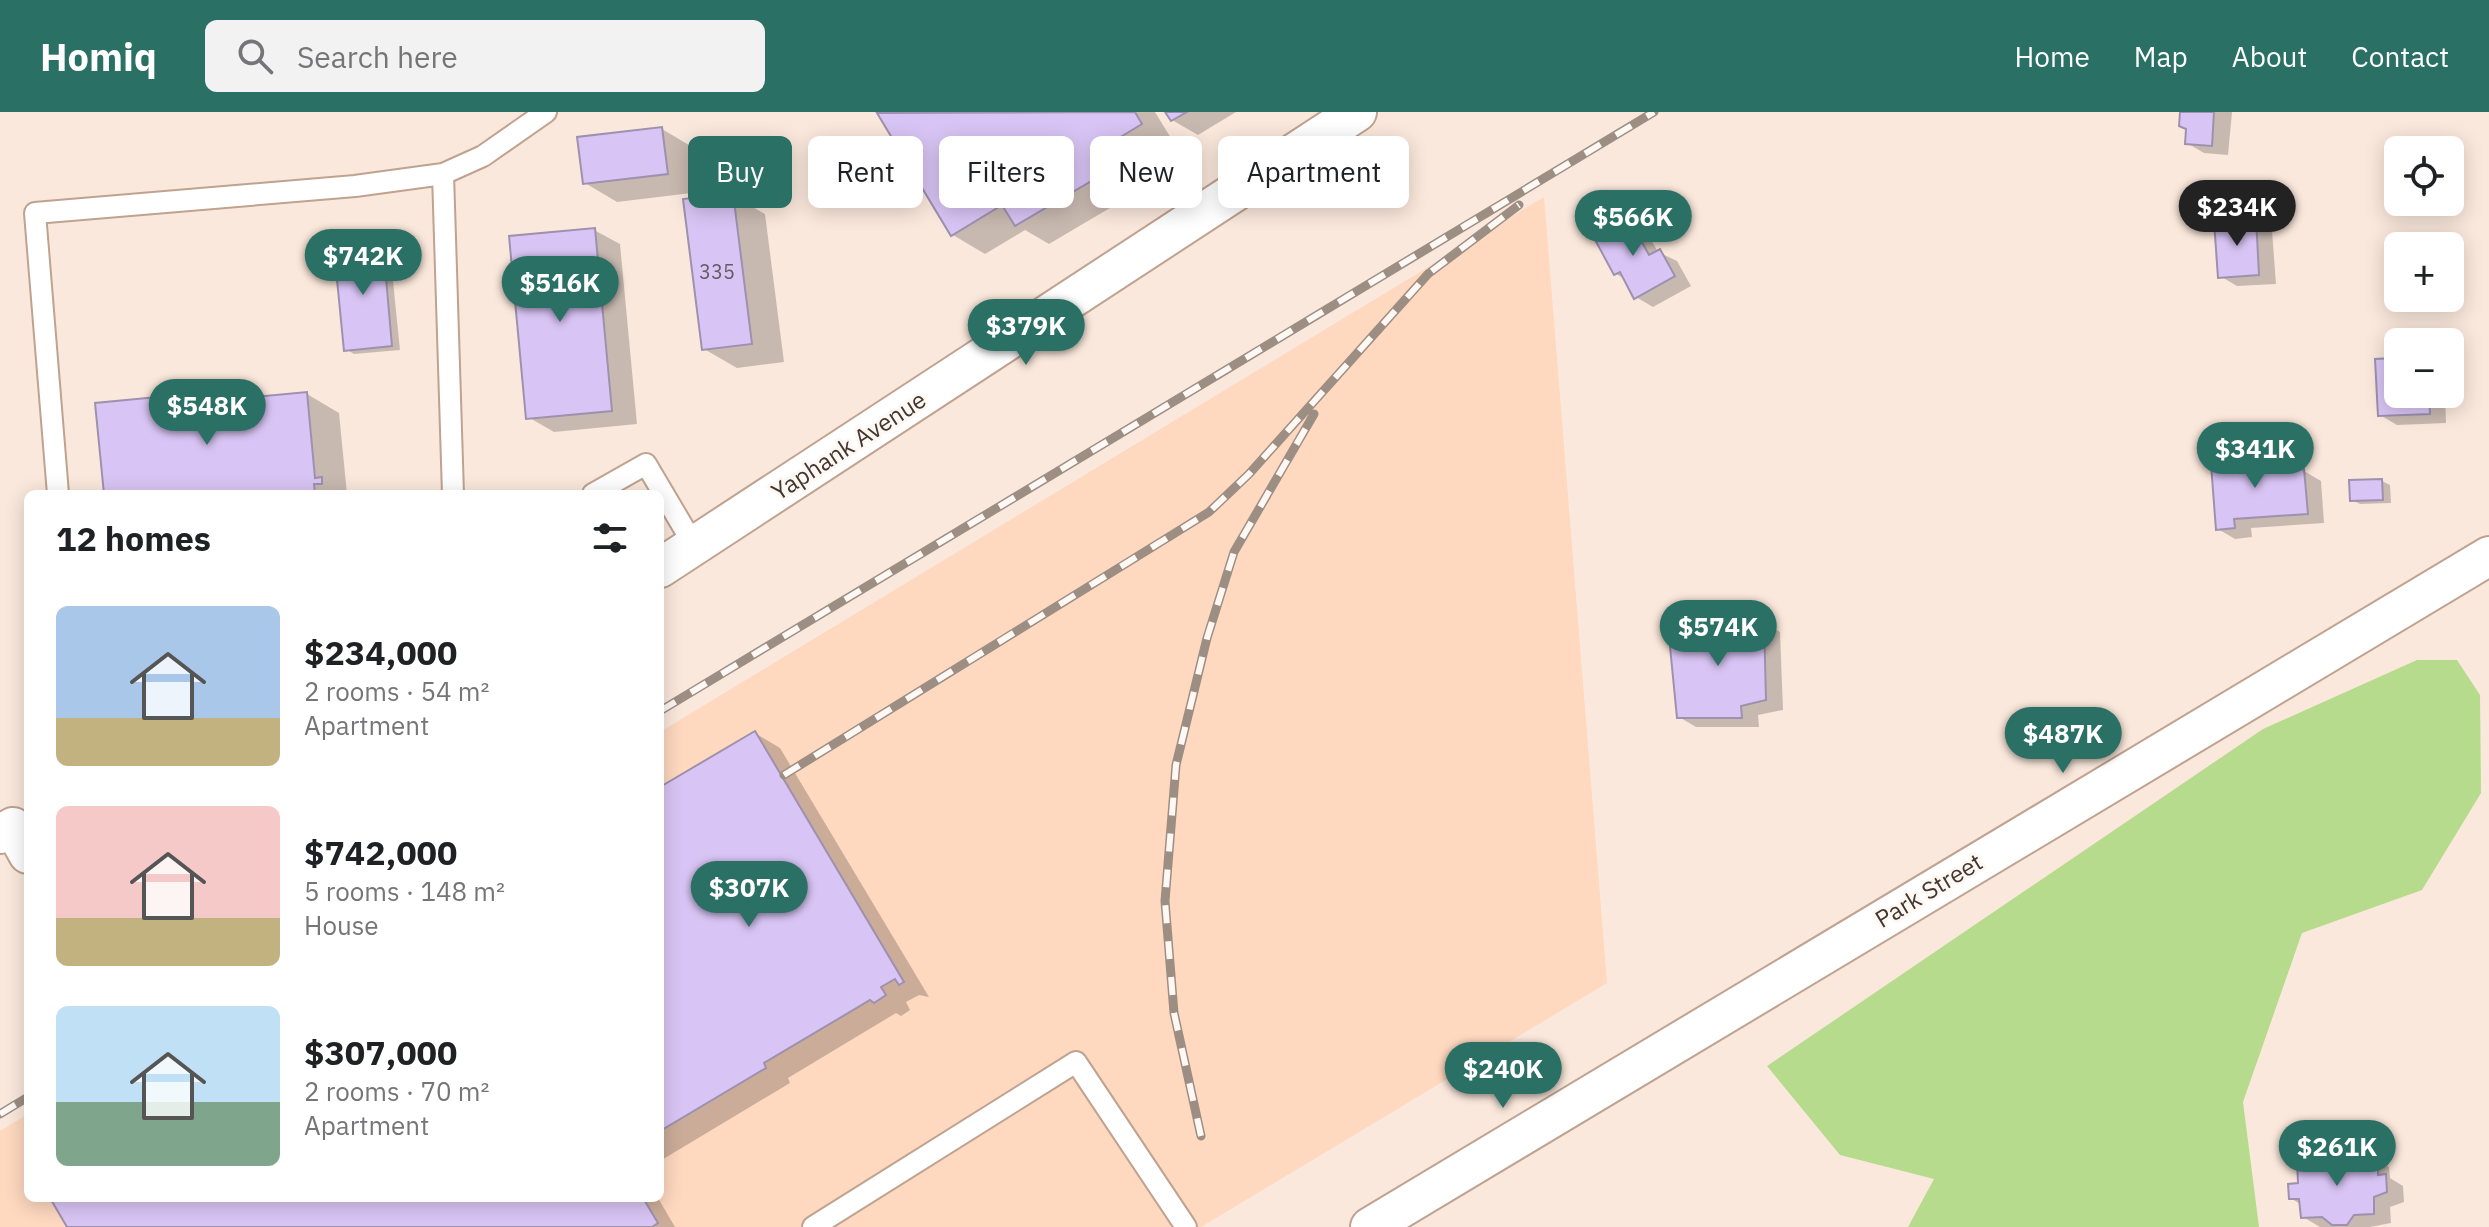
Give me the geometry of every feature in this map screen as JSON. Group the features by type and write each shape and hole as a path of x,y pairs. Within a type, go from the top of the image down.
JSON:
{"street":[{"name":"Yaphank Avenue","path":"664,566 1357,112"},
{"name":"Park Street","path":"1370,1227 2489,556"}],"lane":[{"path":"58,490 35,213 355,186 443,174 483,156 546,112"},
{"path":"443,174 453,490"},
{"path":"600,490 646,464 661,490"},
{"path":"664,494 695,547"},
{"path":"813,1227 1076,1062 1186,1227"}],"shaded area":[{"path":"1544,197 1607,983 1201,1227 0,1227 0,1131 24,1116 24,1202 664,1202 664,730"}],"green space":[{"path":"2417,660 2457,660 2480,695 2481,793 2422,890 2302,933 2243,1102 2259,1227 1908,1227 1934,1179 1840,1155 1767,1066 2263,729"}],"building":[{"path":"1135,112 1142,124 1122,136 1090,136 1090,182 1074,191 1074,136 939,136 939,208 997,208 951,236 923,189 923,136 891,136 877,113"},
{"path":"1165,112 1187,112 1171,121"},
{"path":"2180,112 2214,112 2212,146 2185,144 2186,129 2179,126"},
{"path":"662,127 668,174 583,184 577,137"},
{"path":"688,198 688,208 735,208 752,344 702,350 683,199"},
{"path":"1004,208 1046,208 1015,226"},
{"path":"1628,217 1649,255 1660,249 1675,276 1634,299 1620,272 1614,275 1593,236"},
{"path":"2256,218 2259,275 2218,278 2214,221"},
{"path":"595,228 612,411 526,419 509,236"},
{"path":"383,244 392,346 344,351 334,249"},
{"path":"2384,358 2384,408 2430,408 2430,414 2378,416 2375,359"},
{"path":"307,392 315,478 322,477 322,484 314,484 315,490 104,490 95,403 157,397 158,406"},
{"path":"2258,450 2260,472 2304,469 2308,514 2234,519 2235,528 2216,530 2211,464 2227,463 2227,452"},
{"path":"2382,479 2383,500 2350,501 2349,480"},
{"path":"1764,620 1766,700 1741,706 1742,718 1677,718 1668,626"},
{"path":"755,731 904,982 899,985 895,979 881,987 886,995 874,1003 870,1000 764,1063 766,1068 664,1129 664,785"},
{"path":"2372,1155 2373,1170 2378,1170 2378,1175 2386,1174 2387,1192 2374,1197 2374,1214 2354,1215 2347,1225 2332,1225 2322,1217 2301,1218 2299,1199 2289,1199 2288,1184 2298,1183 2297,1159"},
{"path":"52,1202 645,1202 658,1223 652,1227 67,1227"}],"railway":[{"path":"664,709 1654,112"},
{"path":"784,775 1209,512 1249,474 1428,274 1519,205"},
{"path":"1201,1136 1174,1013 1165,901 1176,765 1207,638 1234,552 1314,414"},
{"path":"0,1114 24,1099"}]}
